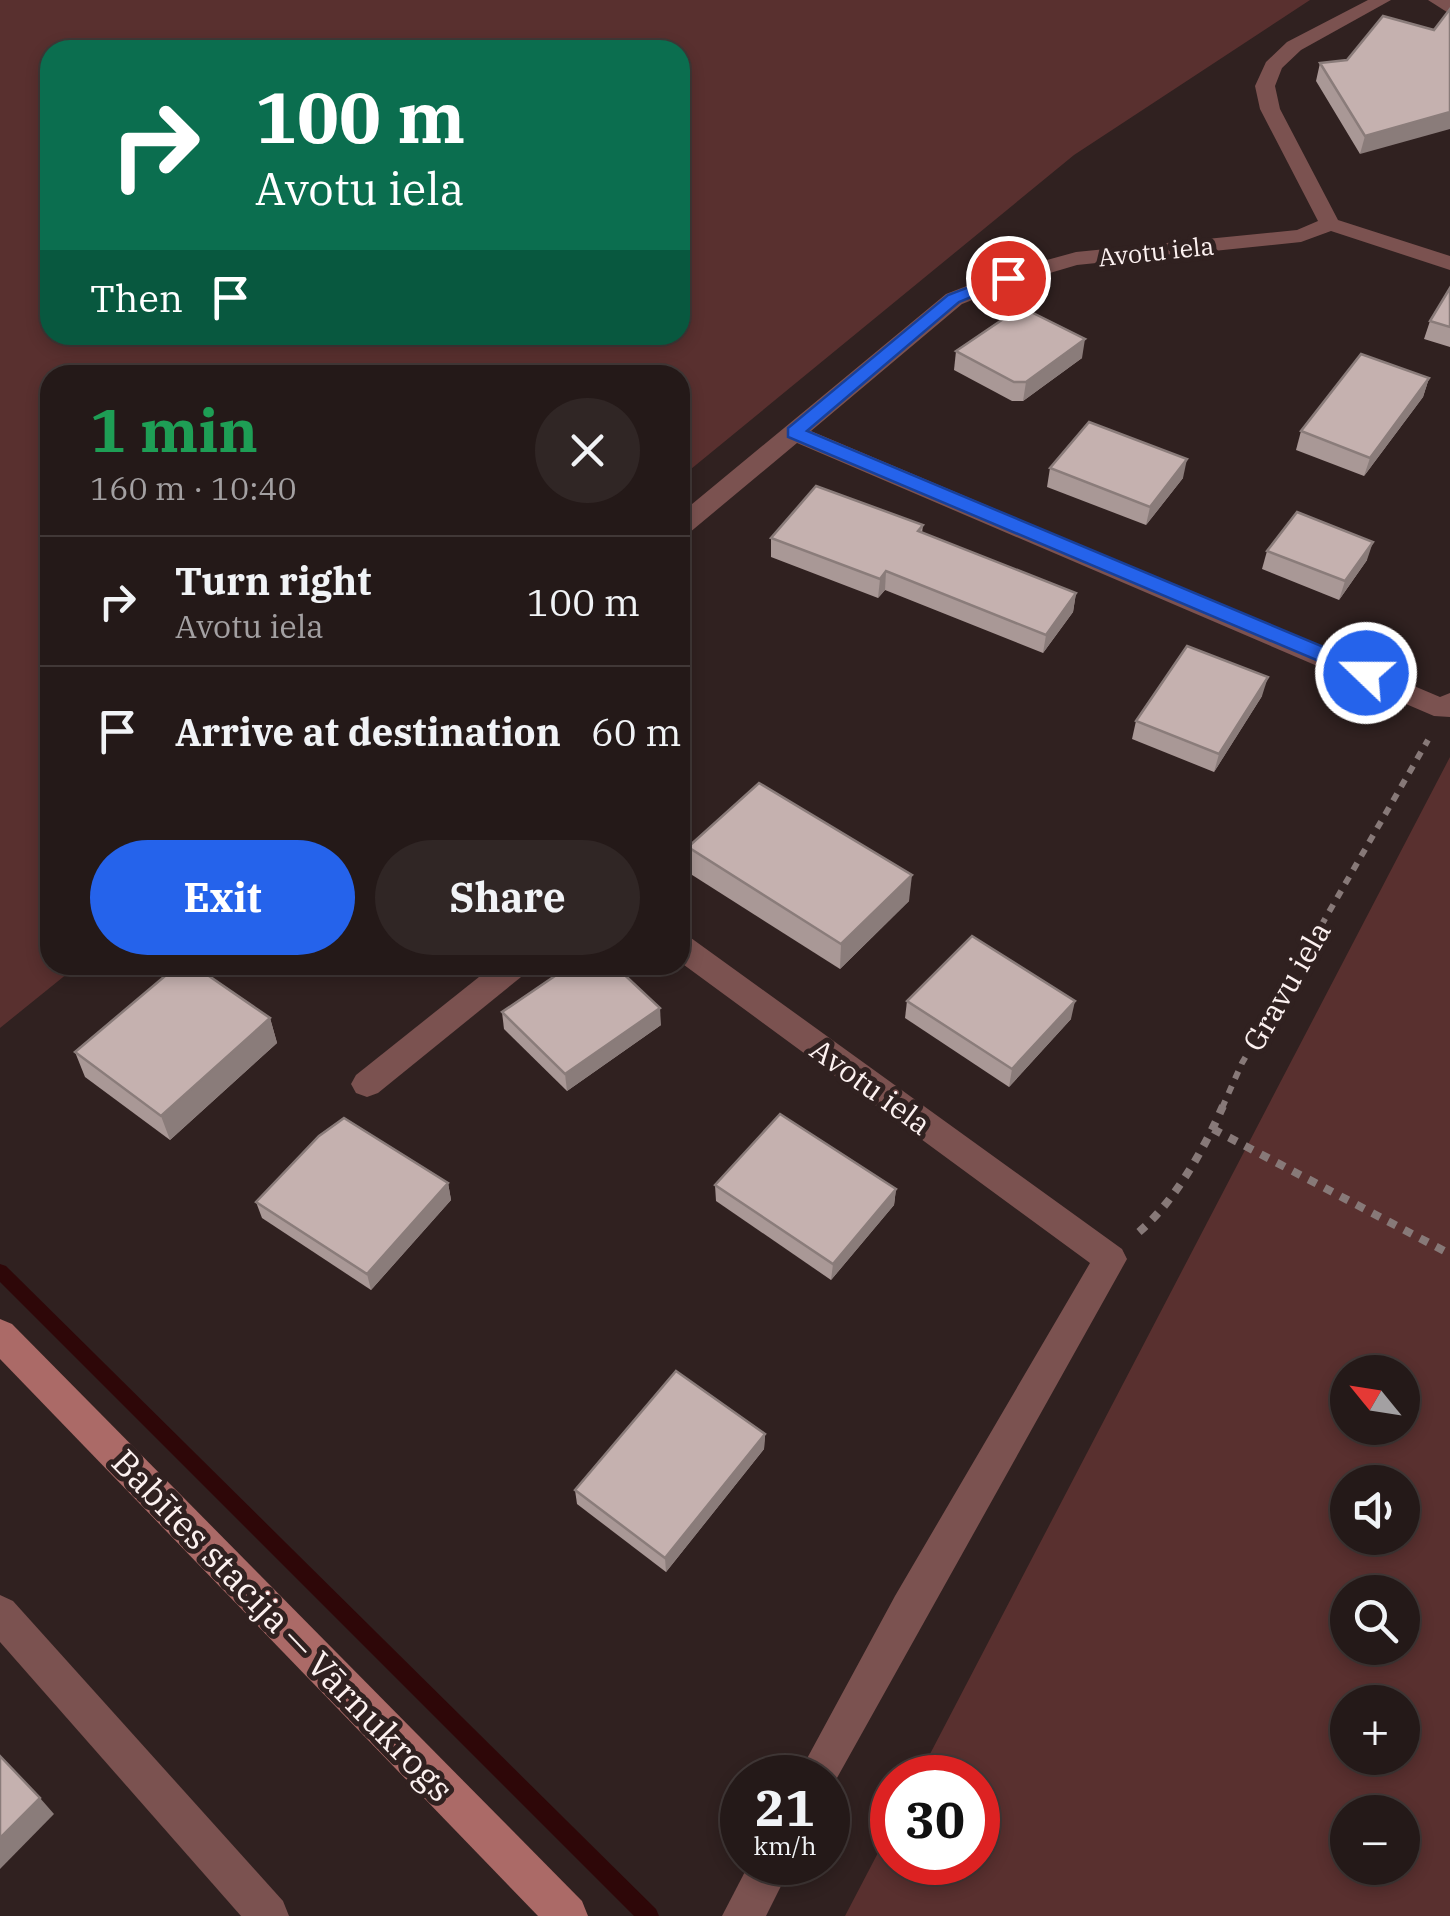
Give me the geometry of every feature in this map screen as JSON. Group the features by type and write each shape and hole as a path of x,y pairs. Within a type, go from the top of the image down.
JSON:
{"main road":[{"name":"Babītes stacija — Vārnukrogs","path":"0,1335 567,1916"}],"street":[{"path":"1382,0 1294,46 1273,66 1266,86 1270,110 1330,224 1450,263"},
{"path":"1437,0 1450,8"},
{"name":"Avotu iela","path":"690,519 954,299 1008,278 1076,259 1300,236 1330,224"},
{"path":"794,432 1447,706"},
{"name":"Avotu iela","path":"690,953 1110,1259"},
{"path":"367,1084 503,975"},
{"path":"830,1755 908,1610 1110,1259"},
{"path":"0,1614 268,1916"},
{"path":"743,1916 760,1885"}],"path":[{"name":"Gravu iela","path":"1110,1259 1156,1217 1213,1129 1242,1063 1447,706"},
{"path":"1213,1129 1450,1254"}],"shaded area":[{"path":"0,0 1310,0 1074,155 690,470 690,365 40,365 40,975 66,975 0,1028"},
{"path":"1450,757 1450,1916 845,1916 870,1868 870,1885 1000,1885 1000,1755 929,1755"}],"building":[{"path":"1450,9 1450,112 1365,136 1320,63 1347,60 1383,16 1434,30"},
{"path":"1450,288 1450,327 1430,321"},
{"path":"1021,307 1085,339 1026,382 1014,382 956,351"},
{"path":"1361,354 1429,378 1370,458 1301,431"},
{"path":"1089,422 1187,459 1150,507 1050,468"},
{"path":"816,486 923,525 918,531 1076,593 1046,635 886,571 880,579 771,538"},
{"path":"1297,512 1373,542 1345,581 1267,551"},
{"path":"1187,646 1268,677 1219,754 1136,721"},
{"path":"759,783 912,875 841,944 690,845"},
{"path":"972,936 1075,1001 1012,1069 907,1001"},
{"path":"166,975 208,975 270,1018 161,1116 75,1052"},
{"path":"556,975 625,975 660,1008 565,1074 502,1012"},
{"path":"780,1114 896,1189 833,1264 715,1185"},
{"path":"344,1118 448,1183 367,1274 256,1202 319,1136"},
{"path":"676,1371 765,1434 665,1558 575,1490"},
{"path":"0,1756 40,1798 0,1838"}],"waterway":[{"path":"0,1271 649,1916"}],"route":[{"path":"1008,278 954,299 794,432 1366,673"}]}
